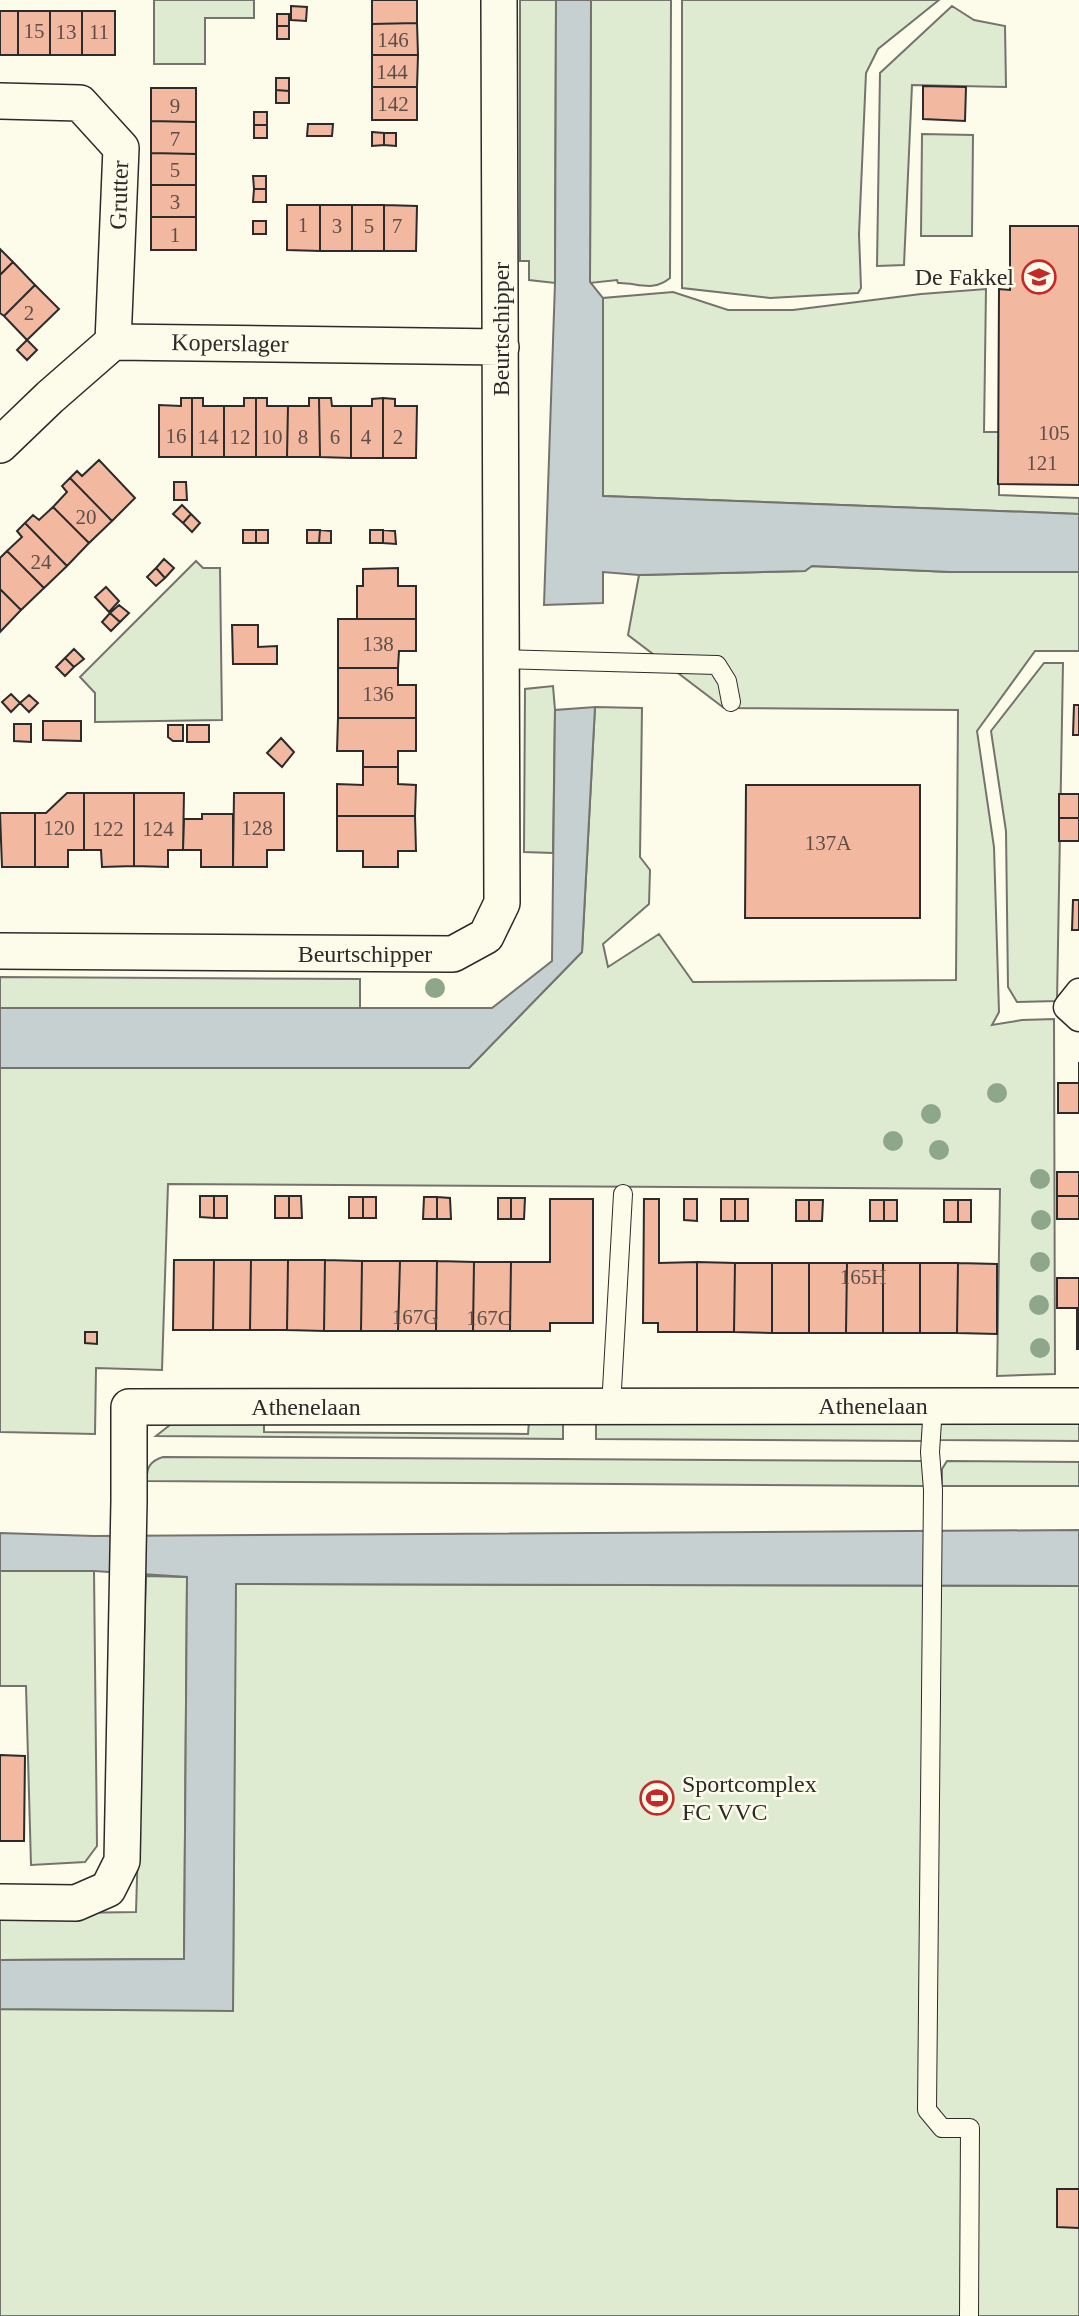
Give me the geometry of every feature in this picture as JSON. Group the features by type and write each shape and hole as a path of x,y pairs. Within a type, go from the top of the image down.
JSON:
{"street":[{"name":"Beurtschipper","path":"0,951 453,954 486,936 502,903 499,0"},
{"name":"Grutter","path":"0,101 80,103 121,148 113,342"},
{"name":"Koperslager","path":"113,342 501,347"},
{"path":"0,445 113,342"},
{"path":"1079,992 1067,1007 1079,1018"},
{"name":"Athenelaan","path":"0,1902 76,1903 108,1889 122,1861 129,1407 1079,1406"}],"lane":[{"path":"501,659 717,664 727,681 731,702"},
{"path":"611,1407 623,1194"},
{"path":"933,1406 930,1452 933,1510 926,2110 942,2129 970,2128 969,2316"}],"green space":[{"path":"154,0 254,0 254,18 205,18 205,64 154,64"},
{"path":"520,0 556,0 555,283 529,280 529,261 520,261"},
{"path":"591,0 671,0 670,278 657,285 618,283 617,280 590,283"},
{"path":"682,0 939,0 878,49 866,73 859,234 861,288 858,293 770,298 682,288"},
{"path":"952,6 974,20 1005,26 1006,87 912,85 904,265 877,266 880,73"},
{"path":"922,134 973,135 972,236 921,236"},
{"path":"986,289 984,432 999,432 999,495 1079,498 1079,514 603,496 603,298 673,292 728,310 793,310"},
{"path":"196,561 203,568 220,568 222,720 95,722 95,693 80,677"},
{"path":"811,566 951,572 1079,572 1079,651 1035,651 977,731 994,847 999,1012 992,1025 1054,1019 1055,1374 997,1376 1000,1189 168,1184 162,1370 96,1368 95,1434 0,1432 0,1068 469,1068 582,952 595,707 642,708 640,857 650,870 649,904 603,944 608,967 659,934 693,982 956,980 958,710 724,708 628,635 639,575 805,571"},
{"path":"1044,663 1063,663 1057,1001 1017,1002 1008,987 1006,831 991,731"},
{"path":"553,686 553,853 524,852 525,689"},
{"path":"0,977 360,979 360,1008 0,1008"},
{"path":"264,1418 264,1432 528,1434 529,1421 563,1421 563,1439 156,1436 175,1421"},
{"path":"596,1421 927,1422 927,1441 596,1439"},
{"path":"940,1422 1079,1423 1079,1441 940,1440"},
{"path":"163,1457 926,1461 925,1486 147,1481 150,1466"},
{"path":"947,1461 1079,1462 1079,1486 942,1486 942,1469"},
{"path":"0,1571 94,1571 97,1846 85,1862 31,1865 26,1686 0,1686"},
{"path":"146,1576 187,1577 184,1959 0,1960 0,1914 136,1912"},
{"name":"Sportcomplex FC VVC","path":"235,1584 1079,1586 1079,2316 0,2316 0,2009 233,2010"}],"shaded area":[{"path":"556,0 591,0 590,282 603,298 603,496 1079,514 1079,572 951,572 812,566 805,571 639,575 603,572 603,603 544,605 555,283"},
{"path":"595,707 582,952 469,1068 0,1068 0,1008 492,1008 552,961 555,710"},
{"path":"1079,1530 1079,1586 236,1584 233,2011 0,2009 0,1960 184,1959 187,1577 94,1571 0,1571 0,1533 94,1536"}],"building":[{"path":"372,0 417,0 417,23 372,24"},
{"path":"291,6 307,7 306,21 291,20"},
{"path":"0,11 18,11 18,55 0,55"},
{"path":"18,11 50,11 50,55 18,55"},
{"path":"50,11 82,11 82,55 50,55"},
{"path":"82,11 115,11 115,55 82,55"},
{"path":"277,14 289,14 289,26 277,26"},
{"path":"417,23 418,55 372,55 372,24"},
{"path":"277,26 289,26 289,39 277,39"},
{"path":"372,55 418,55 417,87 372,87"},
{"path":"276,78 289,78 289,91 276,90"},
{"path":"923,86 966,87 965,121 923,119"},
{"path":"372,87 417,87 417,120 372,120"},
{"path":"151,88 196,88 196,122 151,121"},
{"path":"276,90 289,91 289,103 276,103"},
{"path":"254,112 267,112 267,125 254,125"},
{"path":"151,121 196,122 196,154 151,153"},
{"path":"308,124 333,124 332,136 307,136"},
{"path":"254,125 267,125 267,138 254,138"},
{"path":"372,132 384,133 384,145 372,146"},
{"path":"384,133 396,133 396,146 384,145"},
{"path":"151,153 196,154 196,185 151,185"},
{"path":"253,176 266,176 266,189 254,189"},
{"path":"151,185 196,185 196,217 151,217"},
{"path":"254,189 266,189 266,202 253,202"},
{"path":"287,205 320,205 320,251 287,250"},
{"path":"320,205 352,205 352,251 320,251"},
{"path":"352,205 384,205 384,251 352,251"},
{"path":"384,205 417,206 416,251 384,251"},
{"path":"151,217 196,217 196,250 151,250"},
{"path":"253,221 266,221 266,234 253,234"},
{"path":"1010,226 1079,226 1079,485 998,484 999,289 1010,290"},
{"path":"0,249 13,262 0,275"},
{"path":"13,262 35,285 4,316 0,313 0,275"},
{"path":"35,285 59,309 27,340 4,316"},
{"path":"27,340 37,350 27,360 17,350"},
{"path":"181,398 192,398 192,457 159,457 159,405 181,406"},
{"path":"192,398 203,398 203,406 224,406 224,457 192,457"},
{"path":"244,398 256,398 256,457 224,457 224,406 244,406"},
{"path":"256,398 267,398 267,406 288,406 287,457 256,457"},
{"path":"309,398 319,398 320,457 287,457 288,406 309,406"},
{"path":"319,398 331,398 332,406 351,406 351,458 320,457"},
{"path":"383,398 383,458 351,458 351,406 372,406 372,399"},
{"path":"383,398 395,399 395,406 417,406 416,458 383,458"},
{"path":"99,460 135,498 112,521 70,478 77,471 82,476"},
{"path":"70,478 112,521 89,543 53,507 67,492 62,486"},
{"path":"174,482 186,482 187,500 174,500"},
{"path":"182,505 191,514 183,523 173,514"},
{"path":"53,507 89,543 67,566 25,523 33,515 39,520"},
{"path":"191,514 200,523 192,532 183,523"},
{"path":"25,523 67,566 44,588 7,551 22,537 17,531"},
{"path":"243,530 256,530 256,543 243,543"},
{"path":"256,530 268,530 268,543 256,543"},
{"path":"307,530 320,530 319,543 307,543"},
{"path":"320,530 331,531 331,543 319,543"},
{"path":"370,530 383,530 383,543 370,543"},
{"path":"383,530 395,531 396,544 383,543"},
{"path":"7,551 44,588 21,610 0,589 0,558"},
{"path":"164,559 174,568 165,578 156,568"},
{"path":"156,568 165,578 156,586 147,577"},
{"path":"398,568 398,586 416,586 416,619 357,619 357,586 363,586 363,569"},
{"path":"106,587 119,601 109,612 95,597"},
{"path":"0,589 21,610 0,632"},
{"path":"119,605 129,613 120,622 110,613"},
{"path":"110,613 120,622 111,631 102,622"},
{"path":"338,619 416,619 416,651 399,651 398,668 338,668"},
{"path":"232,625 258,625 258,647 277,646 277,664 233,664"},
{"path":"74,649 84,659 74,667 65,658"},
{"path":"65,658 74,667 65,676 56,667"},
{"path":"338,668 398,668 398,685 416,685 416,718 338,718"},
{"path":"11,694 20,703 11,712 2,702"},
{"path":"29,695 38,703 29,712 20,703"},
{"path":"1074,705 1079,705 1079,735 1073,735"},
{"path":"338,718 416,718 416,751 398,751 398,767 363,767 363,751 337,751"},
{"path":"43,721 81,721 81,741 43,740"},
{"path":"14,724 31,724 31,742 14,741"},
{"path":"168,725 183,725 183,741 173,741 168,737"},
{"path":"187,725 209,725 209,742 187,742"},
{"path":"281,738 294,752 282,767 267,753"},
{"path":"363,767 398,767 398,784 416,785 415,816 337,816 337,784 363,785"},
{"path":"746,785 920,785 920,918 745,918"},
{"path":"67,793 84,793 84,850 68,850 68,867 35,867 35,813 46,813"},
{"path":"84,793 134,793 134,866 102,867 101,850 84,850"},
{"path":"134,793 184,793 183,850 168,850 168,867 134,866"},
{"path":"234,793 284,793 284,850 267,850 267,867 233,867"},
{"path":"1059,794 1079,794 1079,818 1059,818"},
{"path":"0,813 35,813 35,867 2,867"},
{"path":"202,814 233,814 233,867 201,867 201,850 183,850 184,819 202,819"},
{"path":"337,816 415,816 416,851 398,851 398,867 363,867 363,851 337,851"},
{"path":"1059,818 1079,818 1079,841 1059,841"},
{"path":"1073,900 1079,900 1079,930 1072,930"},
{"path":"1058,1083 1079,1083 1079,1113 1058,1113"},
{"path":"1057,1172 1079,1172 1079,1196 1057,1196"},
{"path":"200,1196 214,1196 214,1218 200,1217"},
{"path":"214,1196 227,1196 227,1218 214,1218"},
{"path":"275,1196 289,1196 289,1218 275,1218"},
{"path":"289,1196 301,1196 302,1218 289,1218"},
{"path":"1057,1196 1079,1196 1079,1219 1057,1219"},
{"path":"349,1197 363,1197 363,1218 349,1218"},
{"path":"363,1197 376,1197 376,1218 363,1218"},
{"path":"424,1197 437,1197 437,1219 423,1219"},
{"path":"437,1197 450,1198 451,1219 437,1219"},
{"path":"498,1198 511,1198 511,1219 498,1219"},
{"path":"511,1198 525,1198 524,1219 511,1219"},
{"path":"550,1199 593,1199 593,1323 550,1323 550,1331 510,1331 511,1262 550,1262"},
{"path":"644,1199 659,1199 659,1263 697,1262 697,1332 658,1332 658,1323 643,1323"},
{"path":"684,1199 697,1199 697,1221 684,1220"},
{"path":"721,1199 735,1199 735,1221 721,1221"},
{"path":"735,1199 748,1199 748,1221 735,1221"},
{"path":"796,1200 809,1200 809,1221 796,1221"},
{"path":"809,1200 823,1200 822,1221 809,1221"},
{"path":"870,1200 884,1200 884,1221 870,1221"},
{"path":"884,1200 897,1200 897,1221 884,1221"},
{"path":"944,1200 958,1200 958,1222 944,1222"},
{"path":"958,1200 971,1200 971,1222 958,1222"},
{"path":"174,1260 214,1260 213,1330 173,1330"},
{"path":"214,1260 251,1260 250,1330 213,1330"},
{"path":"251,1260 288,1260 287,1330 250,1330"},
{"path":"288,1260 325,1260 324,1331 287,1330"},
{"path":"325,1260 362,1261 361,1331 324,1331"},
{"path":"362,1261 400,1261 398,1331 361,1331"},
{"path":"400,1261 437,1261 436,1331 398,1331"},
{"path":"437,1261 474,1262 473,1331 436,1331"},
{"path":"474,1262 511,1262 510,1331 473,1331"},
{"path":"697,1262 735,1263 734,1332 697,1332"},
{"path":"735,1263 772,1263 772,1333 734,1332"},
{"path":"772,1263 809,1263 809,1333 772,1333"},
{"path":"809,1263 847,1263 846,1333 809,1333"},
{"path":"847,1263 883,1263 883,1333 846,1333"},
{"path":"883,1263 920,1263 920,1333 883,1333"},
{"path":"920,1263 958,1263 957,1333 920,1333"},
{"path":"958,1263 997,1264 997,1334 957,1333"},
{"path":"1057,1278 1079,1278 1079,1349 1077,1308 1057,1308"},
{"path":"85,1332 97,1332 97,1344 85,1343"},
{"path":"0,1755 25,1756 24,1841 0,1841"},
{"path":"1057,2189 1079,2189 1079,2228 1057,2227"}],"place":[{"name":"De Fakkel","path":"1039,277"},
{"name":"Sportcomplex FC VVC","path":"657,1798"}]}
